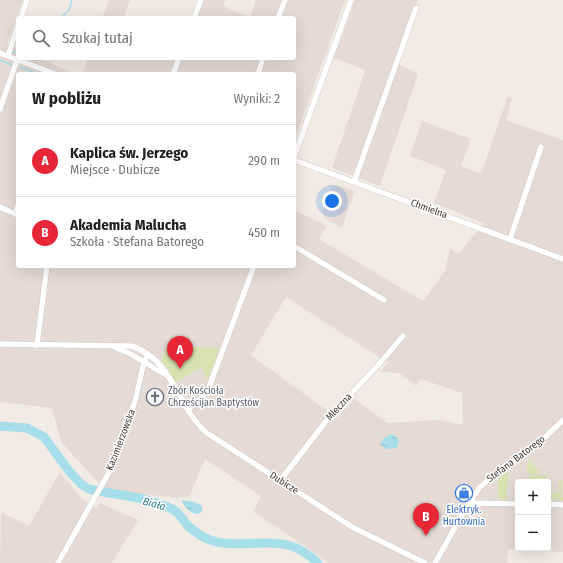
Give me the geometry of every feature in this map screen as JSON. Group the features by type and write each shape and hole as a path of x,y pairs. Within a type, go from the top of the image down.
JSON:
{"street":[{"path":"21,16 27,0"},
{"path":"195,16 201,0"},
{"path":"279,16 285,0"},
{"path":"296,152 351,0"},
{"path":"354,182 416,8"},
{"path":"8,56 16,32"},
{"path":"0,53 16,60"},
{"path":"0,109 17,60 50,72"},
{"path":"174,72 178,60"},
{"path":"259,72 262,60"},
{"path":"510,239 541,147"},
{"name":"Chmielna","path":"296,159 354,182 563,259"},
{"path":"0,207 16,215"},
{"path":"296,247 384,300"},
{"path":"37,345 48,268"},
{"path":"188,409 201,399 208,390 253,268"},
{"name":"Mleczna","path":"280,481 326,421 403,336"},
{"name":"Dubicze","path":"0,344 131,346 140,349 159,363 201,428 207,433 352,527 425,563"},
{"name":"Dubicze","path":"112,346 129,353 167,375"},
{"name":"Kazimierzowska","path":"58,563 113,465 132,409 144,362 148,354"},
{"name":"Stefana Batorego","path":"435,563 469,502 485,482 539,443 563,420"},
{"path":"469,502 475,504 515,504"},
{"path":"551,504 563,505"}],"shaded area":[{"path":"0,0 23,0 7,44 16,48 16,60 44,60 71,72 16,72 16,268 296,268 296,211 327,226 319,239 423,301 445,271 450,248 458,254 484,223 434,203 446,170 410,156 422,121 471,139 461,166 481,174 508,96 512,98 506,120 563,140 563,552 545,551 551,551 551,479 515,479 515,549 508,549 507,563 329,563 253,511 261,496 205,459 189,497 178,498 112,491 96,480 61,442 52,408 0,402","holes":["286,297 388,363 380,372 399,373 416,386 421,379 462,393 463,425 439,420 388,423 354,399 337,418 251,355"]},
{"path":"109,0 130,0 124,16 103,16"},
{"path":"198,0 225,0 223,6 248,16 192,16"},
{"path":"256,0 345,0 296,136 296,72 84,72 87,60 296,60 296,16 250,16"},
{"path":"355,0 418,0 396,63 418,74 380,186 332,168 365,70 334,58"},
{"path":"337,185 355,191 342,228 325,218 323,212 332,187"},
{"path":"144,377 147,378 140,402 137,401"},
{"path":"60,472 84,501 97,509 100,503 138,520 112,563 0,563 1,512 29,526"}],"green space":[{"path":"167,346 219,348 208,380 201,368 175,382 162,360"},
{"path":"529,459 538,470 538,474 530,474 526,468"},
{"path":"508,472 506,499 498,499 498,479"},
{"path":"530,475 550,476 546,477 546,479 530,479"},
{"path":"562,481 561,496 563,497 563,500 551,499 551,493 559,493 559,483"}],"water":[{"path":"391,434 396,436 399,441 396,448 386,449 380,444 383,439"},
{"path":"182,500 195,502 202,506 202,512 197,514 189,511 185,507"}],"waterway":[{"path":"63,16 69,10 72,0"},
{"path":"0,60 12,65"},
{"path":"20,67 33,72"},
{"name":"Biała","path":"0,426 27,428 44,437 69,471 81,484 89,489 144,499 165,506 174,510 194,531 213,541 231,544 269,543 293,546 318,563"}],"place":[{"name":"Kaplica św. Jerzego","path":"180,369"},
{"name":"Zbór Kościoła Chrześcijan Baptystów","path":"155,397"},
{"name":"Elektryk. Hurtownia","path":"464,493"},
{"name":"Akademia Malucha","path":"426,536"}]}
